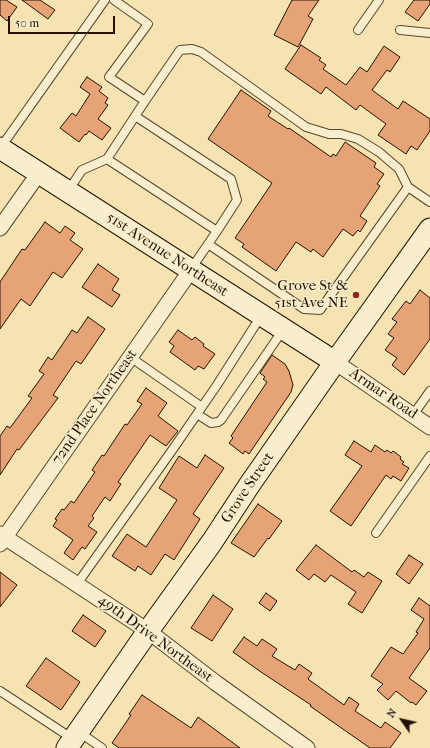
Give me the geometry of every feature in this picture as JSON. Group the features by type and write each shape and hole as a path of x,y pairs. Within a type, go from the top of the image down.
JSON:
{"street":[{"name":"51st Avenue Northeast","path":"0,148 335,362"},
{"path":"0,228 39,173"},
{"name":"Grove Street","path":"73,739 212,542 250,484 335,362 430,229"},
{"name":"72nd Place Northeast","path":"2,538 190,270"},
{"name":"Armar Road","path":"335,362 430,427"},
{"name":"49th Drive Northeast","path":"2,538 77,584 148,631 216,683 307,748"}],"lane":[{"path":"0,148 105,0"},
{"path":"114,0 148,24 109,77 145,101"},
{"path":"358,30 379,0"},
{"path":"400,30 430,33"},
{"path":"68,191 82,170 107,159 180,50 192,49 201,52 306,127 329,134 341,134 363,142 399,169 408,187 430,202"},
{"path":"135,116 231,179 237,200 190,270"},
{"path":"107,159 217,231"},
{"path":"208,244 304,309 320,310 408,187"},
{"path":"77,584 200,410 262,316"},
{"path":"130,357 200,410 211,423 218,422 221,420 284,329"},
{"path":"413,416 430,391"},
{"path":"376,533 430,456"},
{"path":"4,693 73,739 102,748"}],"building":[{"path":"0,0 6,0 17,7 7,21 0,15"},
{"path":"22,0 40,0 55,10 48,19"},
{"path":"292,0 319,0 308,16 313,19 298,47 274,35"},
{"path":"414,0 430,0 430,4 418,21 405,12"},
{"path":"301,45 321,58 319,60 326,65 323,69 346,85 360,67 367,72 384,46 400,57 390,72 387,70 372,90 398,109 403,101 430,119 430,131 417,150 411,146 406,154 378,135 386,124 360,105 356,110 326,87 321,94 285,69"},
{"path":"87,77 102,87 99,91 108,98 105,103 108,105 98,119 111,128 102,140 89,131 79,142 60,128 72,113 76,116 90,94 80,87"},
{"path":"241,90 271,111 268,116 288,129 289,128 331,157 333,154 336,156 345,142 376,163 374,167 384,174 377,184 380,186 360,216 367,221 360,232 358,230 353,236 343,229 323,257 313,249 311,252 296,242 276,271 242,247 244,244 235,238 272,183 208,139"},
{"path":"45,222 60,233 65,226 75,233 70,240 83,249 62,278 53,272 30,306 21,299 0,329 0,282 22,249 25,250"},
{"path":"98,264 119,279 112,290 120,295 112,307 82,287"},
{"path":"420,290 430,298 430,339 404,375 392,365 397,358 385,350 394,338 388,334 397,322 392,319 406,301 410,304"},
{"path":"88,317 105,329 81,364 76,361 53,395 58,398 19,450 17,449 0,475 0,436 7,426 10,428 32,398 28,396 44,374 39,371 48,357 52,360 72,330 77,333"},
{"path":"178,330 192,340 195,337 204,344 203,346 215,354 204,369 198,366 195,370 170,352 174,346 169,342"},
{"path":"272,355 285,364 289,371 293,385 291,392 249,454 245,451 243,454 229,443 233,438 231,436 267,382 263,379 265,377 260,373"},
{"path":"146,388 167,403 158,416 178,431 166,446 150,435 118,482 121,484 110,501 105,497 92,516 94,518 88,526 97,532 85,549 82,547 73,560 64,553 73,540 53,526 57,520 55,519 62,509 64,510 71,501 74,503 95,472 92,470 102,455 104,456 125,424 127,425 142,404 137,401"},
{"path":"354,441 371,452 375,445 385,452 387,450 391,453 393,451 401,457 400,459 404,462 402,464 409,468 401,481 393,476 391,479 386,475 351,526 330,511 362,466 345,455"},
{"path":"205,455 224,468 193,514 200,519 174,560 165,554 151,575 138,566 135,571 112,556 127,534 146,547 177,500 159,488 179,456 197,468"},
{"path":"258,504 282,521 254,557 231,543"},
{"path":"316,545 352,572 354,570 364,577 368,572 382,581 362,613 348,604 356,592 331,575 325,582 314,574 309,580 296,570"},
{"path":"409,555 423,564 409,584 396,574"},
{"path":"0,572 17,585 0,607"},
{"path":"266,593 277,601 270,611 259,603"},
{"path":"213,595 233,609 212,641 191,628"},
{"path":"419,598 430,606 430,648 409,678 427,691 416,705 412,702 411,703 396,691 388,700 377,690 383,684 371,676 391,647 403,654 418,633 416,632 424,619 411,610"},
{"path":"83,615 106,631 95,647 72,631"},
{"path":"244,637 257,646 262,639 277,649 272,656 295,670 299,664 312,673 308,679 344,705 349,697 359,704 355,711 381,728 385,722 401,733 390,748 370,748 310,706 311,705 233,652"},
{"path":"46,658 80,682 61,710 26,686"},
{"path":"142,695 191,728 198,717 240,748 119,748 112,743 131,715 129,714"}],"place":[{"name":"Grove St & 51st Ave NE","path":"356,295"}]}
